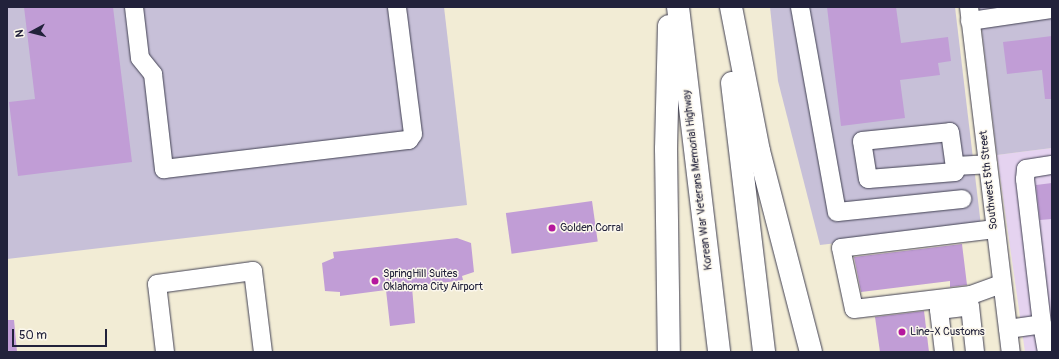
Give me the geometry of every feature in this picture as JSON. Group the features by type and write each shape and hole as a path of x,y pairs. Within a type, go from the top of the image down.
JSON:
{"highway":[{"path":"669,352 666,148 670,7"},
{"name":"Korean War Veterans Memorial Highway","path":"678,7 719,352"},
{"path":"723,7 764,352"},
{"path":"731,7 759,151 811,352"}],"street":[{"path":"134,7 140,58 153,74 164,169 409,140 413,134 397,7"},
{"path":"800,7 837,212 962,199"},
{"path":"970,14 1052,9"},
{"name":"Southwest 5th Street","path":"970,14 1011,352"},
{"path":"955,169 950,132 862,141 868,179 955,169 988,164"},
{"path":"1008,329 1047,339 1025,180 1026,169 1052,165"},
{"path":"995,229 840,248 854,309 971,295 1002,284"},
{"path":"165,352 157,284 253,271 263,352"},
{"path":"944,352 939,310 970,306 975,352"}],"shaded area":[{"path":"7,7 444,7 467,205 7,259"},
{"path":"770,7 955,7 981,226 820,245 778,81"},
{"path":"979,7 1052,7 1052,148 997,155"},
{"path":"1052,148 1052,352 1025,352 997,155"}],"building":[{"path":"24,7 113,7 132,162 18,176 9,102 35,99"},
{"path":"827,7 896,7 901,43 948,37 951,61 938,63 940,75 900,80 905,118 841,126"},
{"path":"1052,36 1052,99 1045,99 1042,70 1007,74 1003,42"},
{"path":"1052,183 1052,219 1040,220 1036,185"},
{"name":"Golden Corral","path":"592,201 598,242 512,254 506,213"},
{"name":"SpringHill Suites Oklahoma City Airport","path":"457,238 471,243 474,272 462,276 463,280 412,287 415,323 390,326 386,290 340,296 340,292 325,291 322,263 334,258 333,252"},
{"path":"962,244 967,285 950,287 950,281 861,292 854,257"},
{"name":"Line-X Customs","path":"924,311 929,352 880,352 875,317"},
{"path":"7,320 14,320 17,352 7,352"}],"place":[{"name":"Golden Corral","path":"552,228"},
{"name":"SpringHill Suites Oklahoma City Airport","path":"375,281"},
{"name":"Line-X Customs","path":"902,332"}]}
